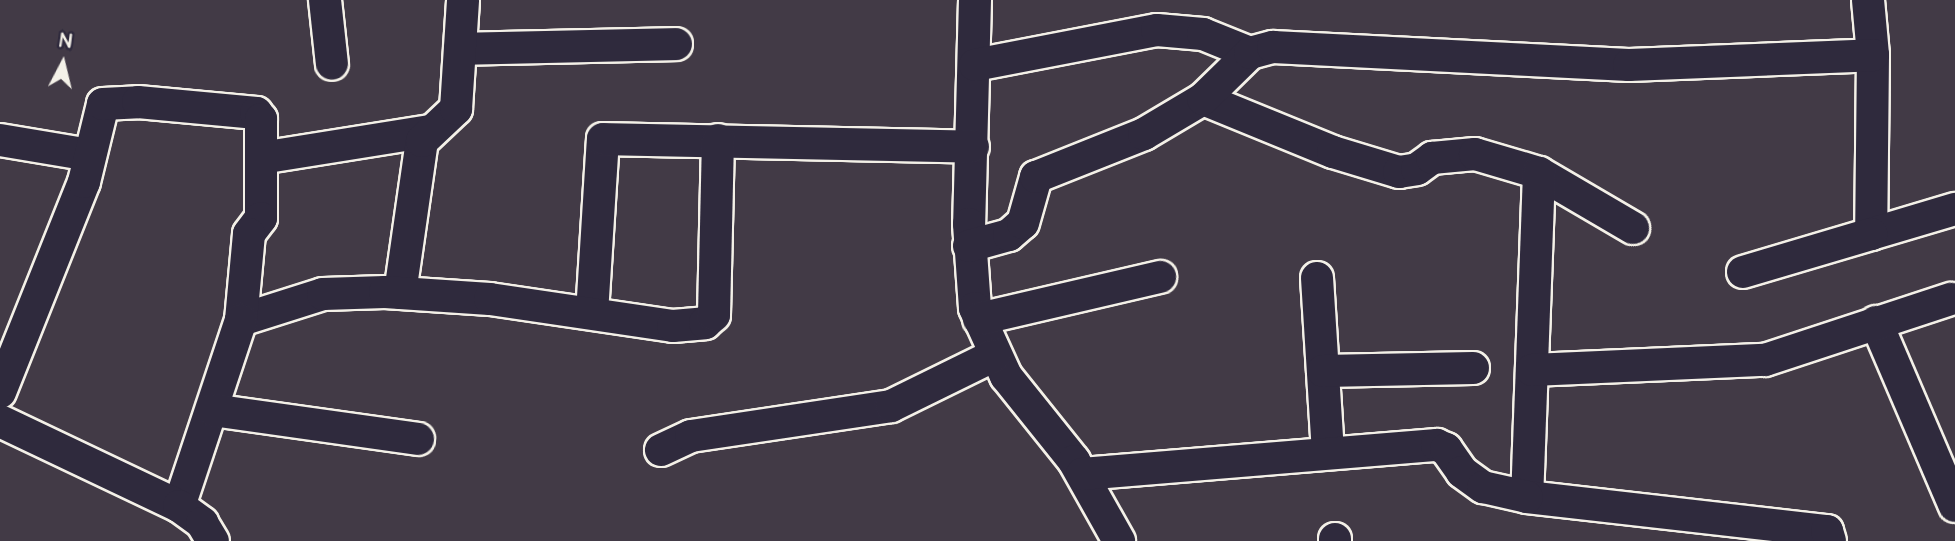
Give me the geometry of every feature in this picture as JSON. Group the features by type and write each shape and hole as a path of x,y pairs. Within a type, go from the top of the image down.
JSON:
{"street":[{"path":"325,0 332,64"},
{"path":"400,293 422,141 456,109 463,0"},
{"path":"975,0 969,281 979,319 1006,376 1082,474 1119,541"},
{"path":"1868,0 1873,55 1871,234"},
{"path":"975,65 1157,30 1203,34 1250,53"},
{"path":"460,49 676,44"},
{"path":"969,246 1009,235 1023,223 1036,177 1144,134 1203,99 1250,53 1273,47 1629,65 1873,55"},
{"path":"1203,99 1333,152 1399,172 1417,169 1432,158 1475,154 1539,173 1633,228"},
{"path":"0,392 84,182 103,104 126,101 256,113 261,119 261,218 249,234 241,320 179,506"},
{"path":"261,158 430,131"},
{"path":"592,313 603,139 973,147"},
{"path":"0,140 90,155"},
{"path":"241,320 323,294 400,293 490,299 687,326 705,323 714,315 718,140"},
{"path":"1527,497 1539,173"},
{"path":"1743,272 1955,209"},
{"path":"979,319 1160,277"},
{"path":"1317,278 1328,453"},
{"path":"1532,370 1765,360 1951,299"},
{"path":"1876,322 1955,506"},
{"path":"661,450 691,436 891,406 995,355"},
{"path":"1323,372 1474,368"},
{"path":"212,410 418,439"},
{"path":"0,421 179,506 202,523 213,541"},
{"path":"1082,474 1437,445 1446,449 1462,472 1483,487 1527,497 1827,531 1830,541"}]}
